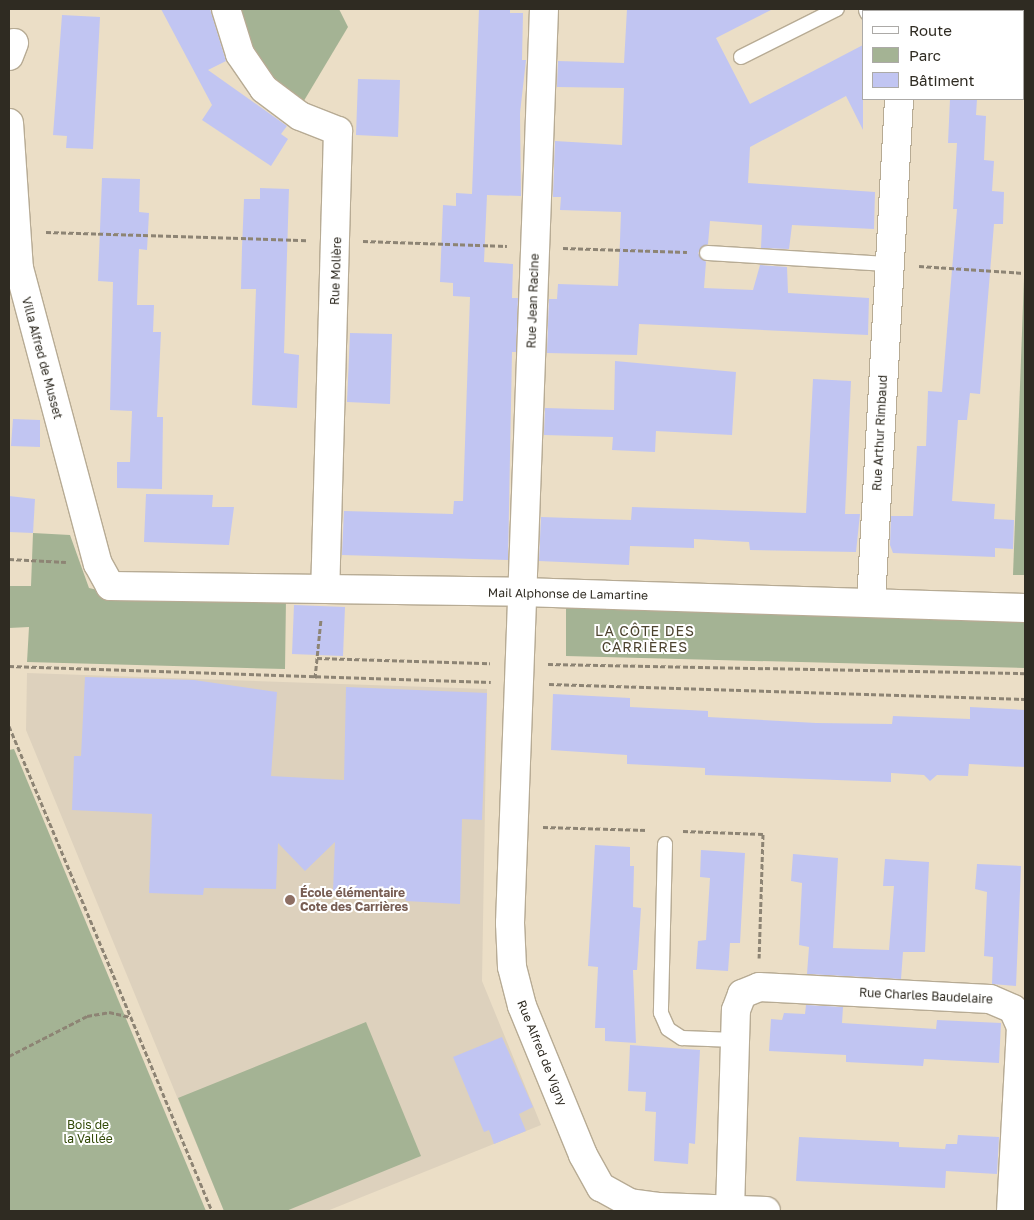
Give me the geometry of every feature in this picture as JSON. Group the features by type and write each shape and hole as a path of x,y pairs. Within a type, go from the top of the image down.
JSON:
{"street":[{"name":"Rue Molière","path":"226,9 240,54 264,89 300,116 338,131 325,588"},
{"name":"Rue Jean Racine","path":"522,592 544,9"},
{"name":"Rue Arthur Rimbaud","path":"871,602 888,264 899,100"},
{"name":"Villa Alfred de Musset","path":"9,123 19,268 98,564 110,586"},
{"name":"Mail Alphonse de Lamartine","path":"110,586 522,592 1025,608"},
{"name":"Rue Alfred de Vigny","path":"522,592 510,923 512,967 522,1006 593,1175 608,1193 628,1207 766,1211"},
{"path":"730,1210 737,1002 746,990 759,987"},
{"name":"Rue Charles Baudelaire","path":"759,987 990,999 1013,1009 1021,1027 1011,1211"}],"lane":[{"path":"741,57 837,9"},
{"path":"708,253 888,264"},
{"path":"664,844 660,1013 668,1029 682,1038 735,1040"}],"path":[{"path":"888,264 1025,273"},
{"path":"9,559 73,563"},
{"path":"315,678 325,588"},
{"path":"317,658 1025,674"},
{"path":"9,666 315,678 497,682"},
{"path":"543,684 1025,699"},
{"path":"9,726 212,1211"},
{"path":"535,827 656,830"},
{"path":"675,831 763,834 759,987"},
{"path":"9,1056 87,1016 109,1012 131,1017"}],"shaded area":[{"name":"École élémentaire Cote des Carrières","path":"27,673 487,689 482,981 541,1125 327,1211 224,1211 26,730"}],"green space":[{"path":"235,9 339,9 348,27 302,104 256,65"},
{"path":"1025,251 1025,575 1013,575"},
{"path":"33,533 70,535 89,588 106,592 286,599 285,669 27,662 29,627 9,628 9,586 31,586"},
{"path":"566,607 1025,620 1025,668 566,656"},
{"name":"Bois de la Vallée","path":"14,749 206,1211 9,1211 9,750"},
{"path":"366,1022 421,1156 286,1211 224,1211 178,1098"}],"building":[{"path":"161,9 210,9 226,61 208,70 287,126 281,134 288,139 271,166 202,120 212,105"},
{"path":"479,9 510,9 510,13 523,13 522,60 526,60 520,113 521,196 487,195 484,262 513,264 512,298 518,298 516,352 512,352 508,560 342,555 344,511 453,514 454,501 463,501 470,297 453,296 453,283 440,282 443,205 456,206 456,193 472,194"},
{"path":"627,9 773,9 716,38 750,104 862,46 863,130 846,96 750,147 748,183 875,192 874,229 792,225 789,249 761,248 762,225 710,221 708,244 698,253 706,262 704,288 753,290 760,265 787,267 788,293 869,298 868,335 639,324 637,355 547,353 549,299 557,299 558,284 618,286 620,240 621,212 560,210 561,197 553,197 555,141 622,145 624,88 557,87 558,61 624,63"},
{"path":"62,15 100,17 93,149 66,148 67,136 53,135"},
{"path":"358,79 400,80 398,137 356,135"},
{"path":"950,100 977,100 976,115 986,116 984,160 994,161 992,191 1004,192 1003,224 994,224 980,394 970,393 967,420 958,420 952,501 995,504 994,519 1014,520 1013,549 995,548 995,557 893,553 890,545 891,516 913,516 917,446 926,446 928,391 942,392 957,209 953,209 957,143 948,143"},
{"path":"102,178 140,179 139,212 149,213 147,250 139,249 137,305 154,305 153,332 161,332 157,417 163,417 162,489 117,488 117,462 130,462 132,411 110,410 113,282 98,281"},
{"path":"260,188 289,189 284,353 299,355 297,408 252,405 256,289 241,289 242,248 244,199 260,199"},
{"path":"350,333 392,334 390,404 347,402"},
{"path":"615,361 736,372 732,435 656,431 655,452 612,450 613,437 544,435 545,408 614,410"},
{"path":"813,379 851,381 845,514 860,514 856,552 750,550 749,542 694,539 694,548 630,546 629,565 539,561 541,517 631,520 632,507 806,513"},
{"path":"13,419 40,420 40,447 11,446"},
{"path":"146,494 213,495 212,507 234,507 229,545 144,542"},
{"path":"9,496 35,499 33,533 9,532"},
{"path":"294,605 345,607 343,656 292,654"},
{"path":"85,677 194,680 277,692 271,776 344,780 346,687 487,693 482,820 462,819 460,904 406,901 405,895 333,891 335,842 305,871 278,843 276,889 204,888 203,895 149,893 152,814 72,810 74,756 81,756"},
{"path":"553,694 630,698 630,707 708,711 708,717 816,723 892,724 893,716 970,719 970,707 1025,710 1025,767 969,764 968,776 937,775 930,781 924,775 891,773 891,782 705,775 705,768 627,764 627,755 551,750"},
{"path":"595,845 630,847 630,866 634,866 633,907 641,908 637,970 633,970 636,1043 605,1041 605,1028 595,1028 598,967 588,966"},
{"path":"701,850 745,853 740,943 730,943 728,971 696,969 698,941 706,940 710,878 700,877"},
{"path":"793,854 838,858 833,948 889,950 894,886 883,886 885,859 929,862 925,952 903,952 901,979 807,974 809,947 799,945 802,883 791,881"},
{"path":"977,864 1021,866 1016,986 992,984 993,957 984,956 987,892 975,889"},
{"path":"806,1005 843,1007 842,1023 936,1029 937,1020 1001,1023 999,1063 924,1059 923,1066 846,1062 846,1055 769,1051 771,1019 782,1020 784,1013 805,1014"},
{"path":"502,1037 533,1107 519,1114 526,1131 494,1144 489,1130 484,1132 453,1057"},
{"path":"630,1045 700,1050 695,1144 689,1143 688,1164 654,1161 656,1112 645,1111 646,1092 628,1091"},
{"path":"958,1135 999,1137 997,1174 946,1171 945,1188 796,1181 799,1137 899,1142 899,1147 945,1149 946,1144 957,1144"}],"place":[{"name":"École élémentaire Cote des Carrières","path":"290,900"}],"district":[{"name":"LA CÔTE DES CARRIÈRES","path":"645,640"}]}
